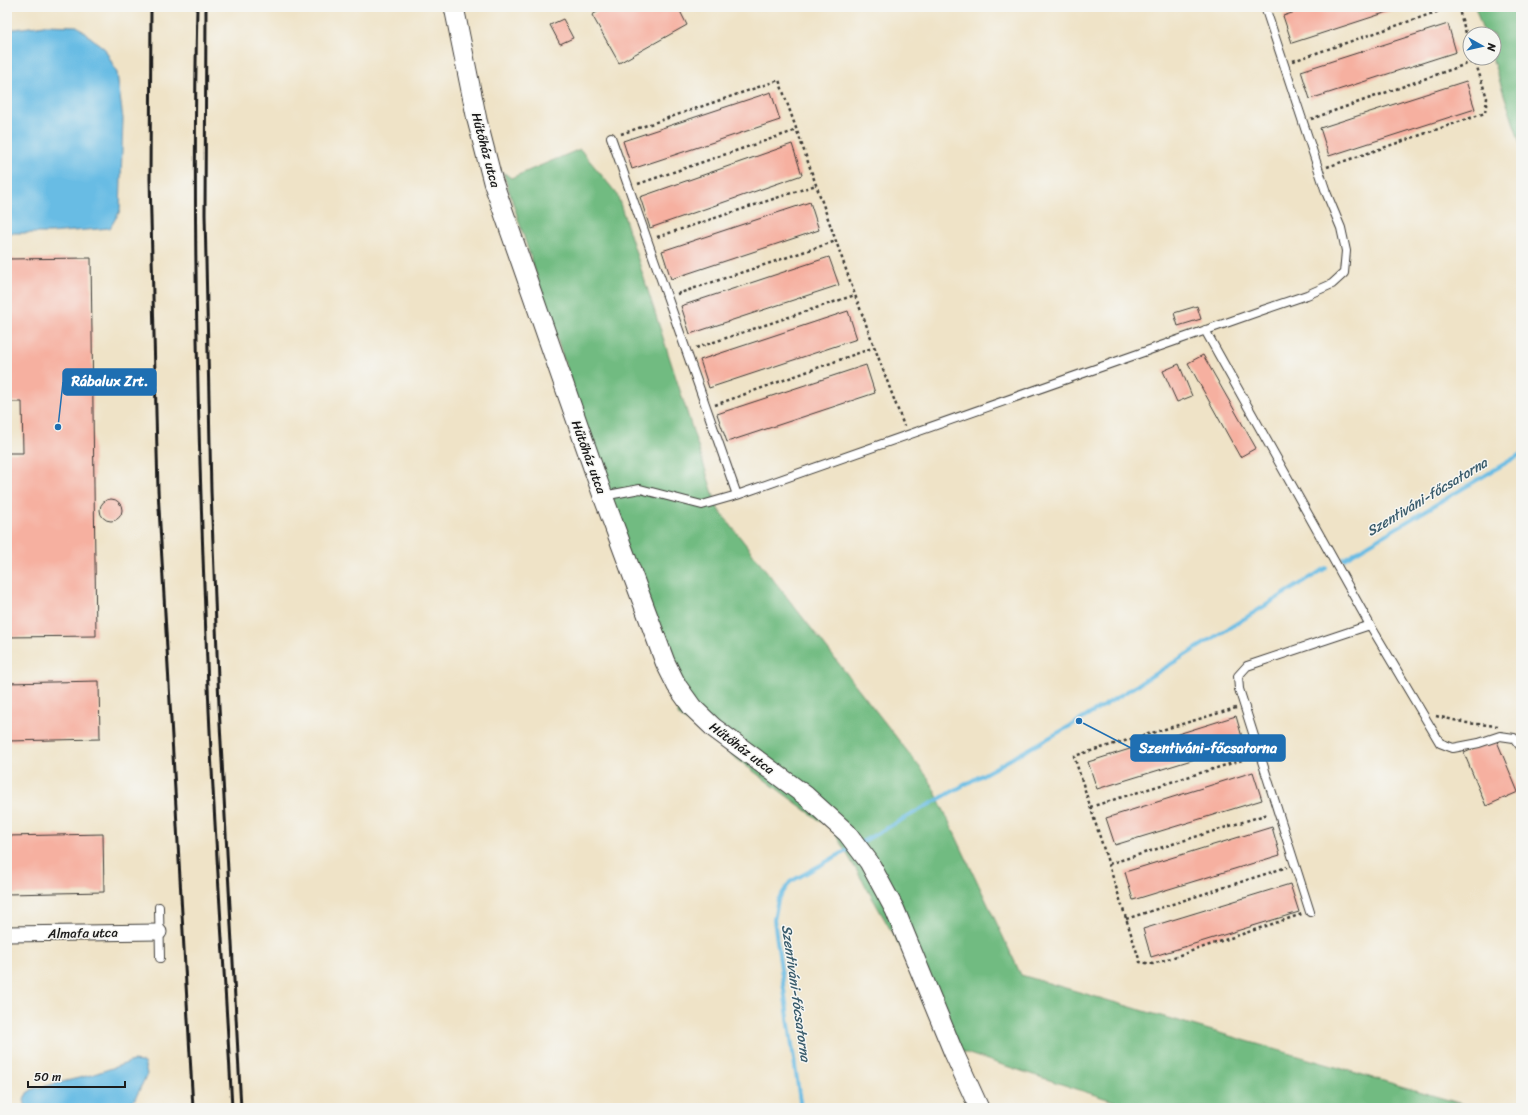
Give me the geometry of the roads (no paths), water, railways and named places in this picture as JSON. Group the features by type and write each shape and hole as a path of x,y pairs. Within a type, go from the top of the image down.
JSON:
{"street":[{"name":"Hűtőház utca","path":"454,7 477,120 493,182 603,496 665,662 678,686 692,707 714,728 806,796 847,833 869,862 894,910 953,1051 979,1108"},
{"name":"Almafa utca","path":"7,934 160,932"}],"lane":[{"path":"603,496 640,489 702,505 737,495 907,434 1307,295 1332,284 1344,272 1346,251 1341,228 1319,170 1265,7"},
{"path":"611,137 737,495"},
{"path":"1205,330 1370,625 1440,742 1454,748 1479,743 1500,736 1514,738 1521,747"},
{"path":"1310,912 1239,689 1238,676 1247,666 1370,625"},
{"path":"159,907 160,958"}],"water":[{"path":"45,25 77,26 105,49 117,73 123,119 120,211 110,228 50,233 7,233 7,30"},
{"path":"133,1061 144,1063 147,1074 135,1099 126,1108 26,1108 24,1100 27,1093 33,1089 91,1075"}],"waterway":[{"name":"Szentiváni-főcsatorna","path":"1344,559 1521,454"},
{"name":"Szentiváni-főcsatorna","path":"860,843 1079,721 1326,568"},
{"name":"Szentiváni-főcsatorna","path":"801,1108 774,920 778,900 790,882 853,847"}],"railway":[{"path":"151,7 150,179 158,490 193,1108"},
{"path":"197,7 195,183 197,358 202,534 211,760 232,1108"},
{"path":"206,7 205,214 211,491 219,706 241,1108"}],"place":[{"name":"Rábalux Zrt.","path":"58,427"},
{"name":"Szentiváni-főcsatorna","path":"1079,721"}]}
